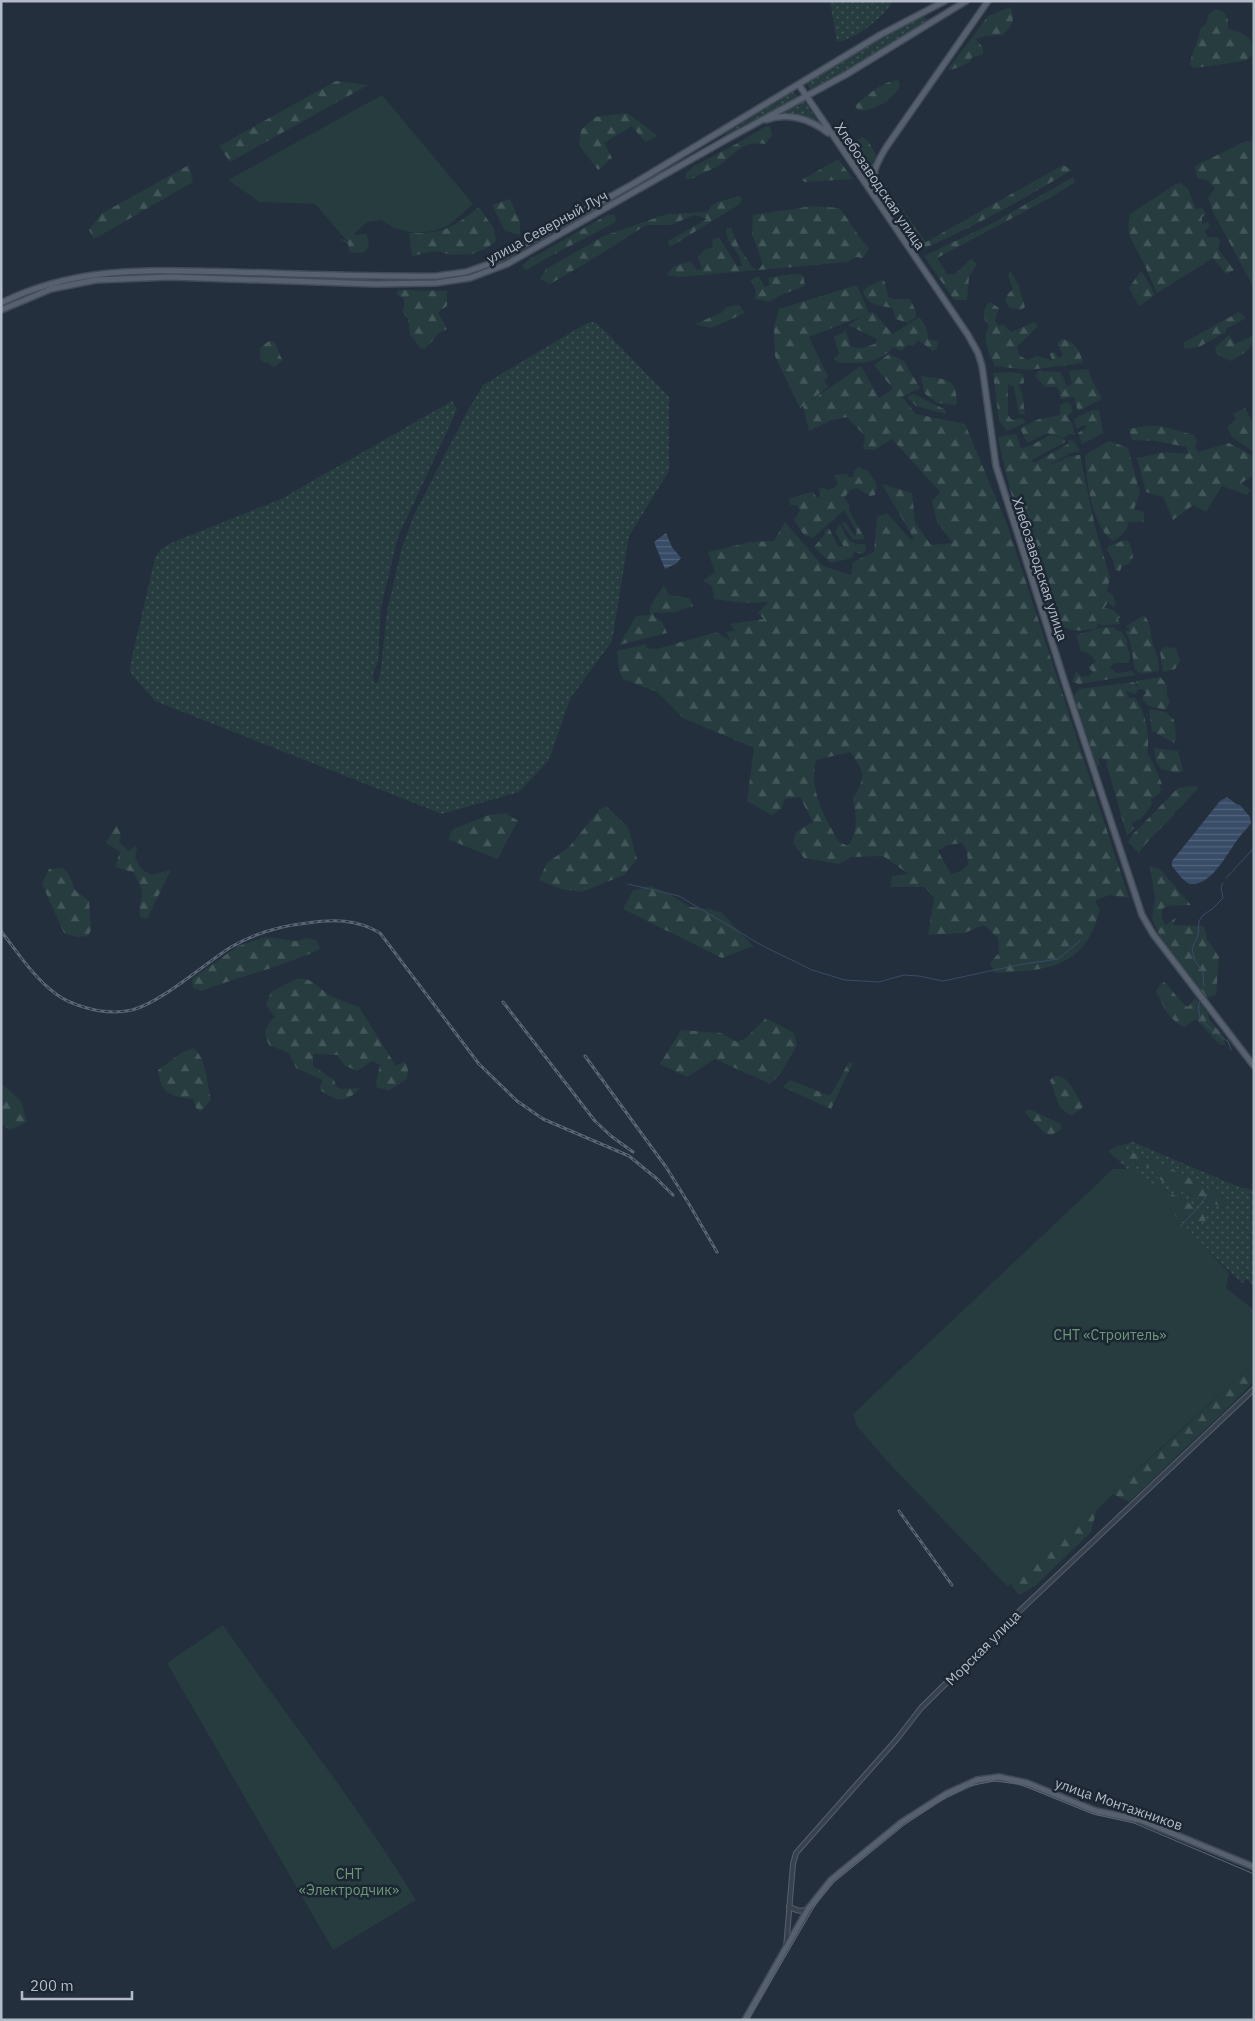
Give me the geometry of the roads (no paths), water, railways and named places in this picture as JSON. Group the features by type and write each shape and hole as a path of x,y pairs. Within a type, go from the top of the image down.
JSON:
{"main road":[{"name":"улица Северный Луч","path":"1,303 43,285 99,273 166,271 419,276 466,272 496,260 641,179 880,35 945,1"},
{"name":"улица Северный Луч","path":"1,310 51,289 96,280 170,278 411,284 436,283 470,278 507,264 729,138 847,74 966,1"},
{"path":"875,198 872,187 874,170 883,153 988,1"},
{"path":"925,12 929,12 933,17 930,24"},
{"name":"Хлебозаводская улица","path":"799,85 833,138 968,335 978,354 982,366 996,466 1067,692 1142,915 1164,949 1254,1066"},
{"path":"759,122 780,117 803,119 818,125 833,138"},
{"path":"725,128 722,132 722,137 729,138"},
{"name":"улица Монтажников","path":"745,2020 808,1909 823,1888 835,1876 902,1822 960,1786 986,1778 999,1777 1027,1783 1096,1811 1140,1820 1254,1867"}],"street":[{"name":"Морская улица","path":"785,1949 792,1864 796,1854 897,1739 921,1708 1008,1622 1254,1389"},
{"path":"789,1906 794,1910 802,1911 808,1909"}],"water":[{"path":"666,533 672,547 681,558 677,563 665,569 654,542"},
{"path":"1227,797 1240,805 1250,817 1251,823 1213,874 1199,883 1189,883 1183,880 1172,866 1172,861 1220,801"}],"waterway":[{"path":"1226,878 1254,848"},
{"path":"1204,986 1203,972 1195,961 1192,949 1198,935 1199,921 1203,915 1223,898 1221,887 1223,883"},
{"path":"628,884 679,896 761,945 812,970 845,980 879,982 904,975 943,981 1018,965 1058,959 1080,941"},
{"path":"1199,1002 1200,1018 1213,1031 1228,1041 1231,1050"},
{"path":"1180,1227 1207,1194"}],"tram line":[{"path":"748,2020 817,1902 834,1882 904,1825 938,1802 969,1786 994,1781 1019,1784 1093,1814 1134,1823 1254,1874"}],"railway":[{"path":"1,931 33,973 59,996 87,1008 115,1012 144,1006 183,982 231,947 277,928 326,921 345,921 371,928 380,933 479,1064 517,1101 543,1119 629,1156 673,1195"},
{"path":"503,1002 595,1121 611,1136 633,1152"},
{"path":"585,1056 666,1167 717,1252"},
{"path":"899,1511 952,1585"}],"park label":[{"name":"СНТ «Строитель»","path":"1110,1335"},
{"name":"СНТ «Электродчик»","path":"349,1882"}]}
